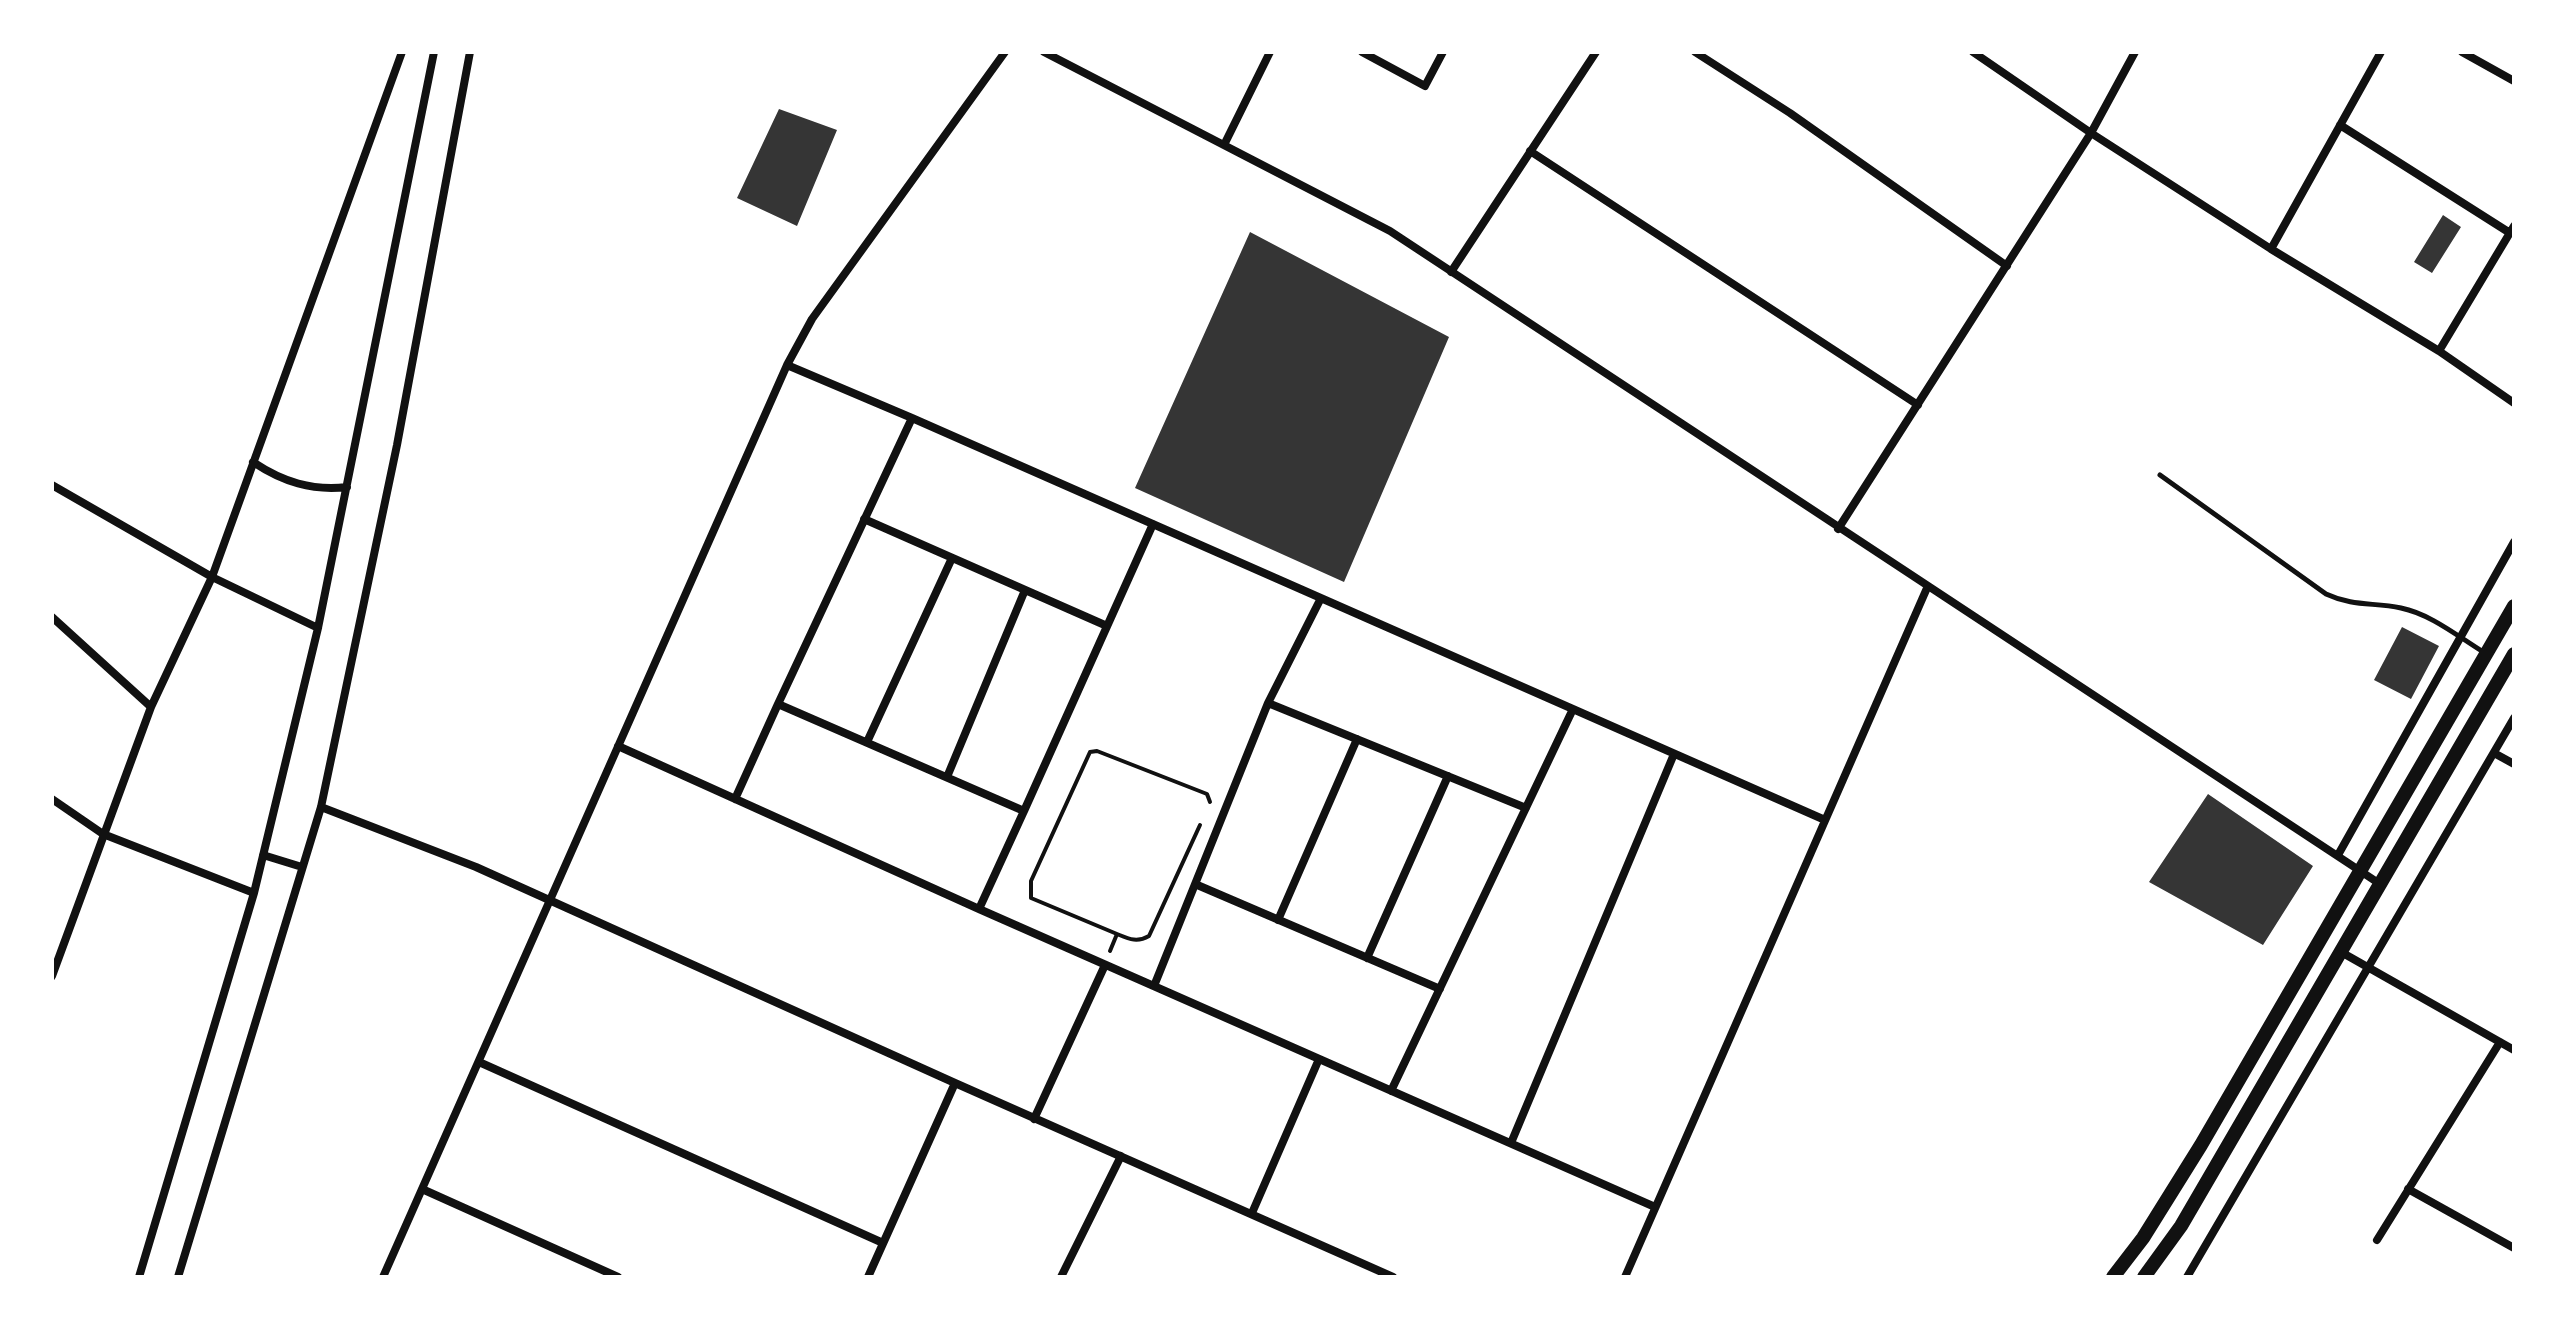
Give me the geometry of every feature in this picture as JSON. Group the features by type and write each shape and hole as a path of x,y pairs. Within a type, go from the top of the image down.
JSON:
{"main road":[{"path":"2113,1277 2143,1238 2201,1145 2514,606"},
{"path":"2144,1277 2181,1226 2514,654"}],"street":[{"path":"52,976 151,707 212,577 402,52"},
{"path":"139,1277 254,893 318,628 434,52"},
{"path":"178,1277 321,807 397,445 470,52"},
{"path":"383,1277 787,365 812,319 1005,52"},
{"path":"1044,52 1390,231 2380,884"},
{"path":"1224,145 1270,52"},
{"path":"1362,52 1425,86 1443,52"},
{"path":"1451,272 1596,52"},
{"path":"1695,52 1790,113 2007,266"},
{"path":"1973,52 2091,133 2271,249 2439,351 2514,403"},
{"path":"1838,529 2091,133 2135,52"},
{"path":"2271,249 2381,52"},
{"path":"2462,52 2514,81"},
{"path":"2340,125 2512,230 2439,351"},
{"path":"1530,151 1918,405"},
{"path":"787,365 1825,820"},
{"path":"735,799 912,418"},
{"path":"253,462 272,475 296,484 325,489 347,487"},
{"path":"52,485 212,577 318,628"},
{"path":"864,519 1107,626"},
{"path":"979,909 1153,524"},
{"path":"2338,855 2514,542"},
{"path":"867,742 952,558"},
{"path":"1625,1277 1927,588"},
{"path":"947,777 1025,590"},
{"path":"1154,986 1268,703 1321,598"},
{"path":"52,617 151,707"},
{"path":"1268,703 1526,808"},
{"path":"778,704 1024,811"},
{"path":"1391,1091 1573,709"},
{"path":"2187,1277 2514,718"},
{"path":"1278,920 1357,739"},
{"path":"618,746 1655,1207"},
{"path":"2494,753 2514,764"},
{"path":"1511,1143 1674,754"},
{"path":"1367,958 1448,776"},
{"path":"52,799 103,834 254,893"},
{"path":"321,807 476,867 1393,1277"},
{"path":"263,855 302,867"},
{"path":"1195,884 1440,989"},
{"path":"2341,952 2514,1050"},
{"path":"1034,1119 1105,965"},
{"path":"2377,1240 2500,1042"},
{"path":"1252,1213 1319,1059"},
{"path":"479,1062 883,1243"},
{"path":"868,1277 955,1083"},
{"path":"1061,1277 1121,1156"},
{"path":"422,1189 618,1277"},
{"path":"2408,1189 2514,1248"}],"lane":[{"path":"2160,475 2326,594 2344,603 2400,607 2418,613 2486,654"}],"path":[{"path":"1202,822 1149,936 1134,941 1031,898 1029,888 1090,752 1097,751 1207,794 1211,801 1208,808"},
{"path":"1105,965 1117,934"}],"building":[{"path":"779,109 837,130 797,226 737,198"},
{"path":"2443,215 2461,227 2432,273 2414,262"},
{"path":"1250,232 1449,337 1344,582 1135,488"},
{"path":"2402,627 2439,646 2411,699 2374,680"},
{"path":"2208,794 2313,866 2263,945 2149,882"}]}
